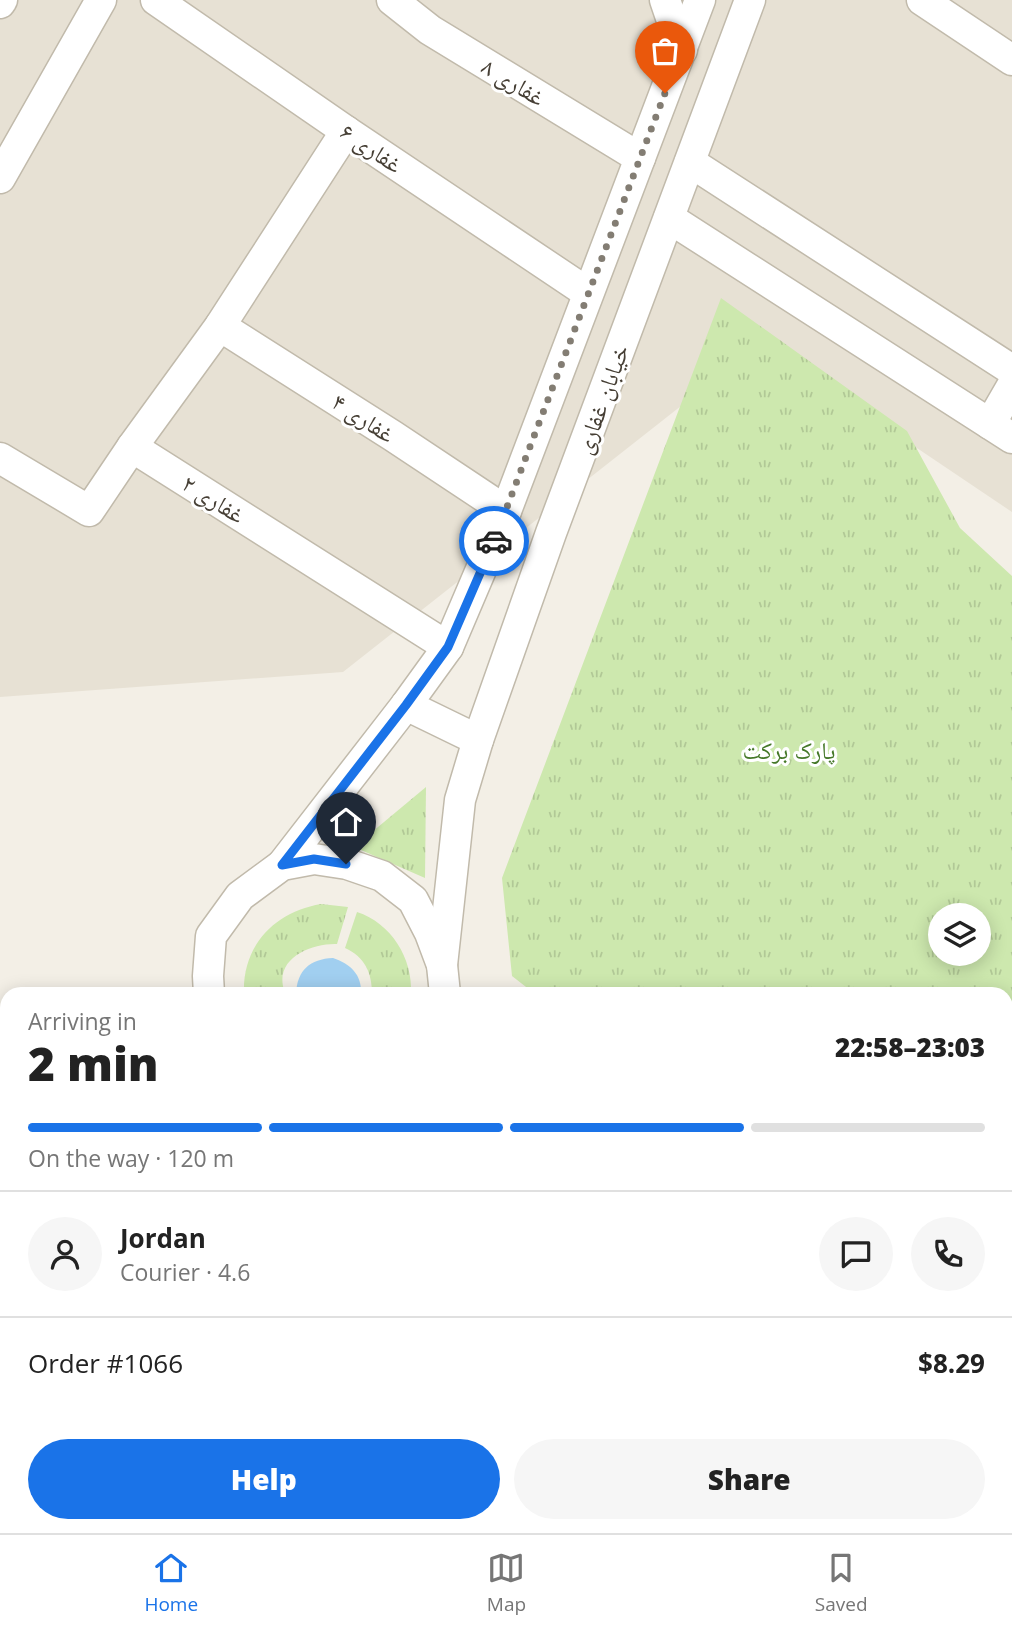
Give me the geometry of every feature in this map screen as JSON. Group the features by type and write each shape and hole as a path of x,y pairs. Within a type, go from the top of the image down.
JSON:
{"street":[{"path":"0,178 102,0"},
{"name":"غفاری ۶","path":"156,0 588,293"},
{"name":"غفاری ۸","path":"392,0 430,30 640,158"},
{"path":"664,0 681,50"},
{"name":"خیابان غفاری","path":"282,865 448,647 506,511 701,0"},
{"name":"خیابان غفاری","path":"444,980 460,800 478,740 551,533 750,0"},
{"path":"922,0 1004,55"},
{"path":"0,458 89,511 220,326 346,131"},
{"path":"690,162 1012,370"},
{"path":"668,218 1001,431 1012,386"},
{"name":"غفاری ۴","path":"220,326 506,511"},
{"name":"غفاری ۲","path":"132,447 448,647"},
{"path":"406,705 478,740"},
{"path":"209,987 211,936 240,897 282,865 314,859 346,864 382,877 413,900 430,933 444,980"}],"shaded area":[{"path":"0,0 1012,0 1012,512 761,343 343,672 0,697"}],"green space":[{"name":"پارک برکت","path":"721,298 907,431 960,528 1012,576 1012,987 526,987 512,976 502,878"},
{"path":"426,787 425,878 354,847"},
{"path":"321,904 348,907 337,944 317,946 297,955 285,969 282,979 283,987 244,987 249,960 264,934 276,923 304,908"},
{"path":"357,912 369,917 390,933 398,944 408,968 411,987 372,987 366,966 358,956 345,948"}],"water":[{"path":"333,958 345,963 354,971 361,987 297,987 306,967"}],"way so far":[{"path":"494,541 665,93"}],"route":[{"path":"346,864 314,859 282,865 448,647 494,541"}]}
